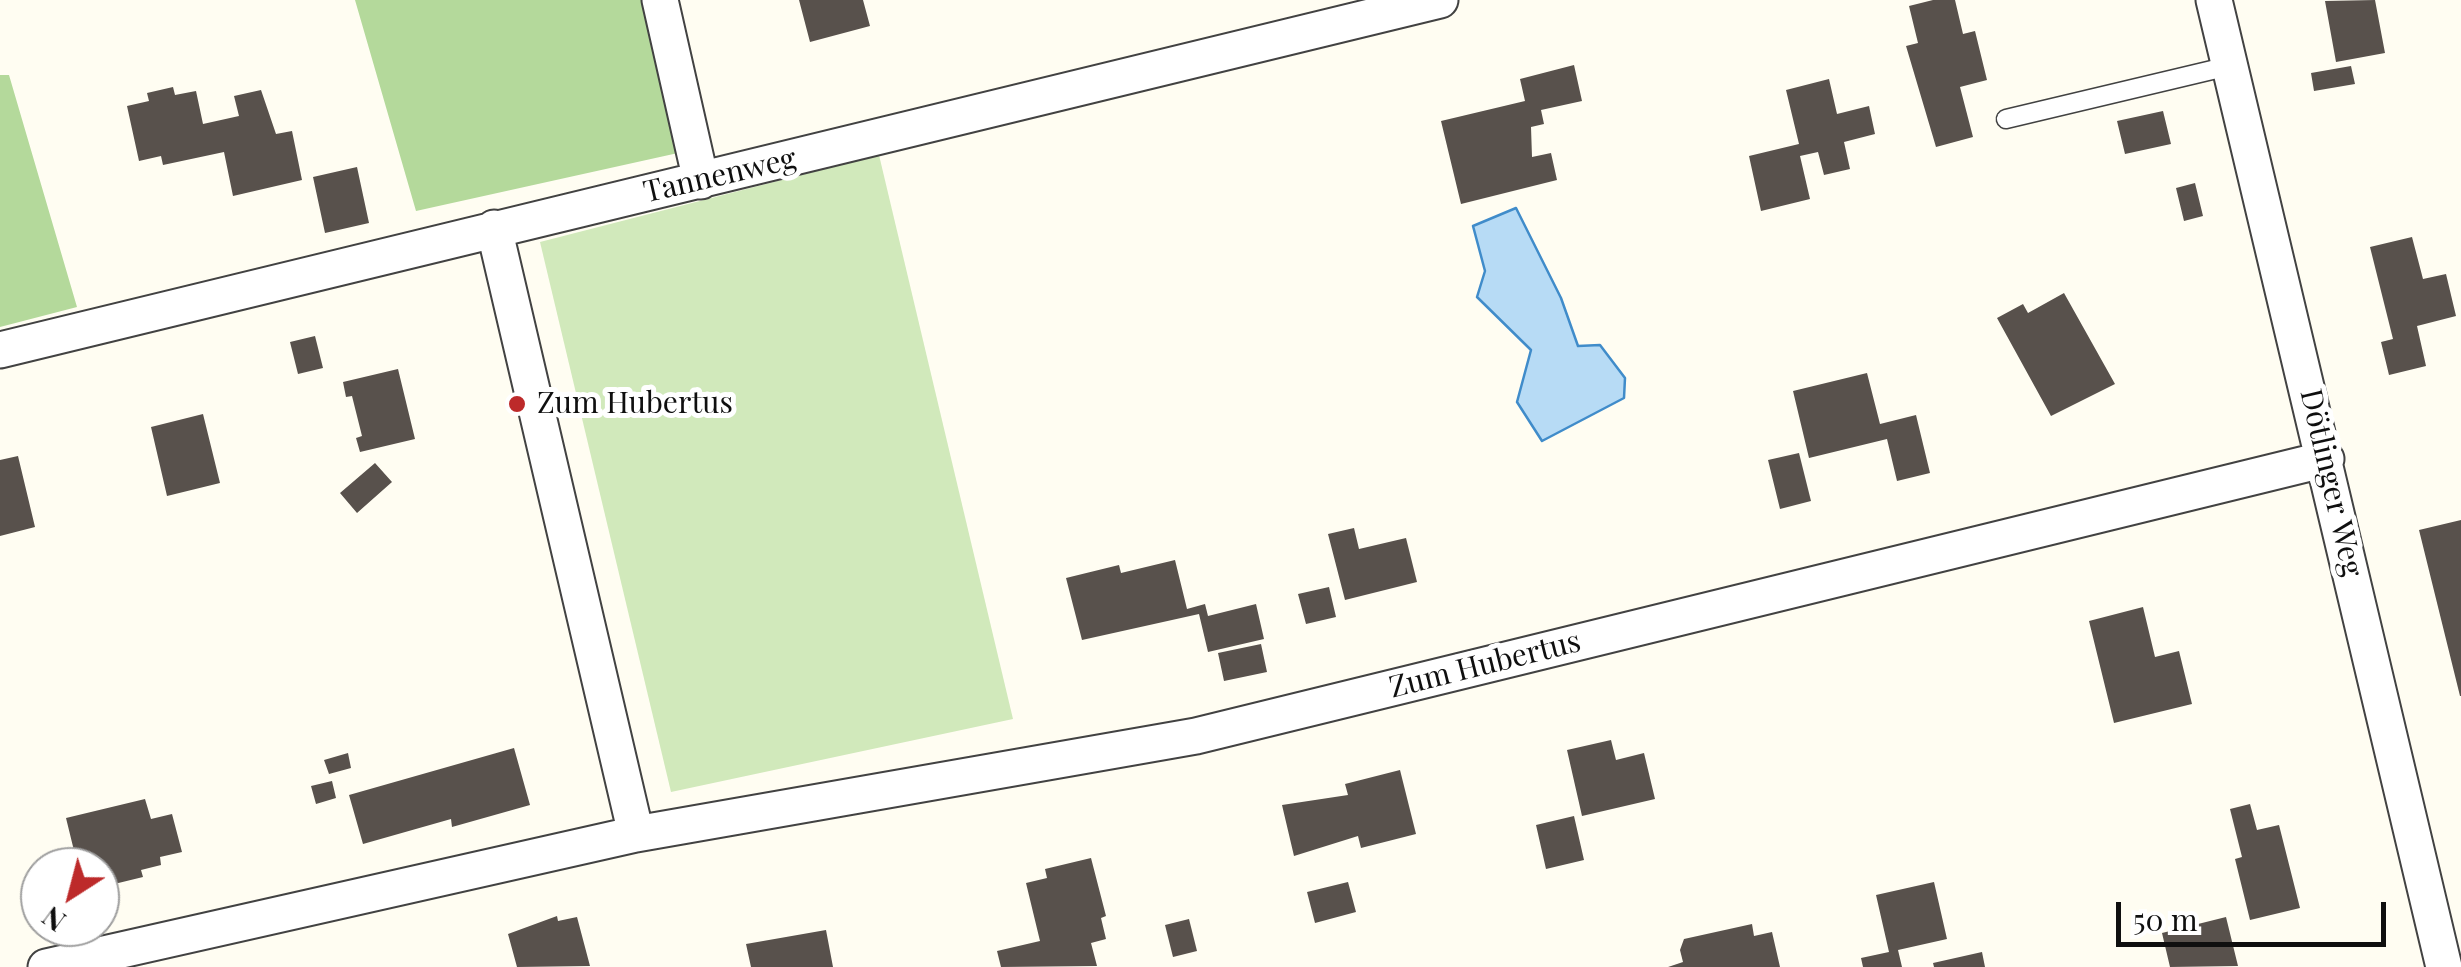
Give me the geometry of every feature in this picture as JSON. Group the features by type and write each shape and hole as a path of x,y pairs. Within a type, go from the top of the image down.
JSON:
{"street":[{"path":"660,0 702,181"},
{"name":"Tannenweg","path":"0,350 1440,0"},
{"name":"Dötlinger Weg","path":"2214,0 2444,967"},
{"path":"494,228 636,834"},
{"name":"Zum Hubertus","path":"46,967 636,834 1196,736 2326,459"}],"lane":[{"path":"2006,119 2229,66"}],"green space":[{"path":"355,0 643,0 678,153 416,211"},
{"path":"0,75 9,75 77,307 0,327"},
{"path":"879,155 1013,719 671,792 540,242"}],"water":[{"path":"1516,208 1561,298 1578,346 1600,345 1625,378 1624,398 1542,441 1517,402 1531,350 1477,297 1485,271 1473,226"}],"building":[{"path":"799,0 863,0 870,26 810,42"},
{"path":"1955,0 1963,34 1975,31 1987,80 1960,87 1973,137 1936,147 1906,46 1918,43 1909,6"},
{"path":"2375,0 2385,53 2336,62 2325,1"},
{"path":"1574,65 1582,101 1541,110 1544,124 1531,127 1532,157 1551,153 1557,180 1461,204 1441,121 1525,101 1520,79"},
{"path":"2351,66 2355,84 2314,91 2311,73"},
{"path":"1829,79 1837,114 1869,106 1875,134 1844,142 1850,169 1824,175 1818,152 1800,156 1810,199 1761,211 1749,156 1799,144 1786,90"},
{"path":"173,87 175,95 196,91 203,124 239,116 234,96 261,90 276,134 292,131 302,180 233,196 224,152 163,165 161,156 139,161 127,106 149,101 147,93"},
{"path":"2163,111 2171,144 2125,154 2117,121"},
{"path":"357,167 369,223 325,233 313,177"},
{"path":"2195,183 2203,216 2184,221 2176,188"},
{"path":"2412,237 2423,279 2446,274 2456,316 2417,326 2426,366 2389,375 2381,342 2393,339 2370,247"},
{"path":"2064,293 2115,384 2051,416 1997,318 2023,304 2028,313"},
{"path":"315,336 323,368 298,374 290,342"},
{"path":"398,369 415,439 360,452 356,438 362,436 352,396 346,397 343,382"},
{"path":"1867,373 1880,424 1916,415 1930,473 1897,481 1887,439 1809,458 1793,391"},
{"path":"203,414 220,483 167,496 151,427"},
{"path":"1799,453 1811,501 1780,509 1768,460"},
{"path":"18,456 35,527 0,536 0,460"},
{"path":"375,463 392,482 357,513 340,493"},
{"path":"2461,520 2461,696 2460,696 2419,530"},
{"path":"1354,528 1359,549 1406,538 1417,582 1345,600 1328,534"},
{"path":"1175,560 1187,609 1205,604 1208,616 1256,604 1264,639 1208,652 1199,614 1082,640 1066,578 1119,565 1121,573"},
{"path":"1329,587 1336,617 1306,624 1298,594"},
{"path":"2143,607 2155,657 2179,651 2192,704 2114,723 2089,621"},
{"path":"1261,644 1267,672 1224,681 1218,653"},
{"path":"1611,740 1616,760 1644,753 1655,799 1582,816 1567,750"},
{"path":"514,748 530,805 452,827 451,819 363,844 349,795"},
{"path":"348,753 351,768 329,774 324,760"},
{"path":"1400,770 1416,834 1361,848 1358,836 1294,856 1282,805 1348,795 1345,784"},
{"path":"332,781 336,798 316,804 311,786"},
{"path":"145,799 151,819 172,814 182,852 160,857 161,865 141,870 143,877 120,883 120,847 73,847 66,818"},
{"path":"2250,804 2257,830 2279,825 2300,908 2250,920 2235,859 2242,857 2230,809"},
{"path":"1574,816 1584,860 1546,869 1536,825"},
{"path":"1091,858 1106,916 1101,918 1106,939 1091,943 1097,966 1001,967 997,951 1040,941 1026,883 1047,878 1045,869"},
{"path":"1348,882 1356,912 1315,923 1307,892"},
{"path":"1934,882 1947,939 1898,950 1902,967 1863,967 1861,958 1889,952 1876,895"},
{"path":"557,916 558,921 577,917 590,966 517,967 508,934"},
{"path":"2226,917 2238,966 2170,967 2162,933"},
{"path":"1189,919 1197,951 1173,957 1165,925"},
{"path":"1752,924 1754,936 1772,932 1780,967 1668,967 1683,962 1680,950 1684,939"},
{"path":"826,930 833,967 751,967 746,944"},
{"path":"1982,952 1985,967 1934,967 1933,963"}],"place":[{"name":"Zum Hubertus","path":"517,404"}]}
